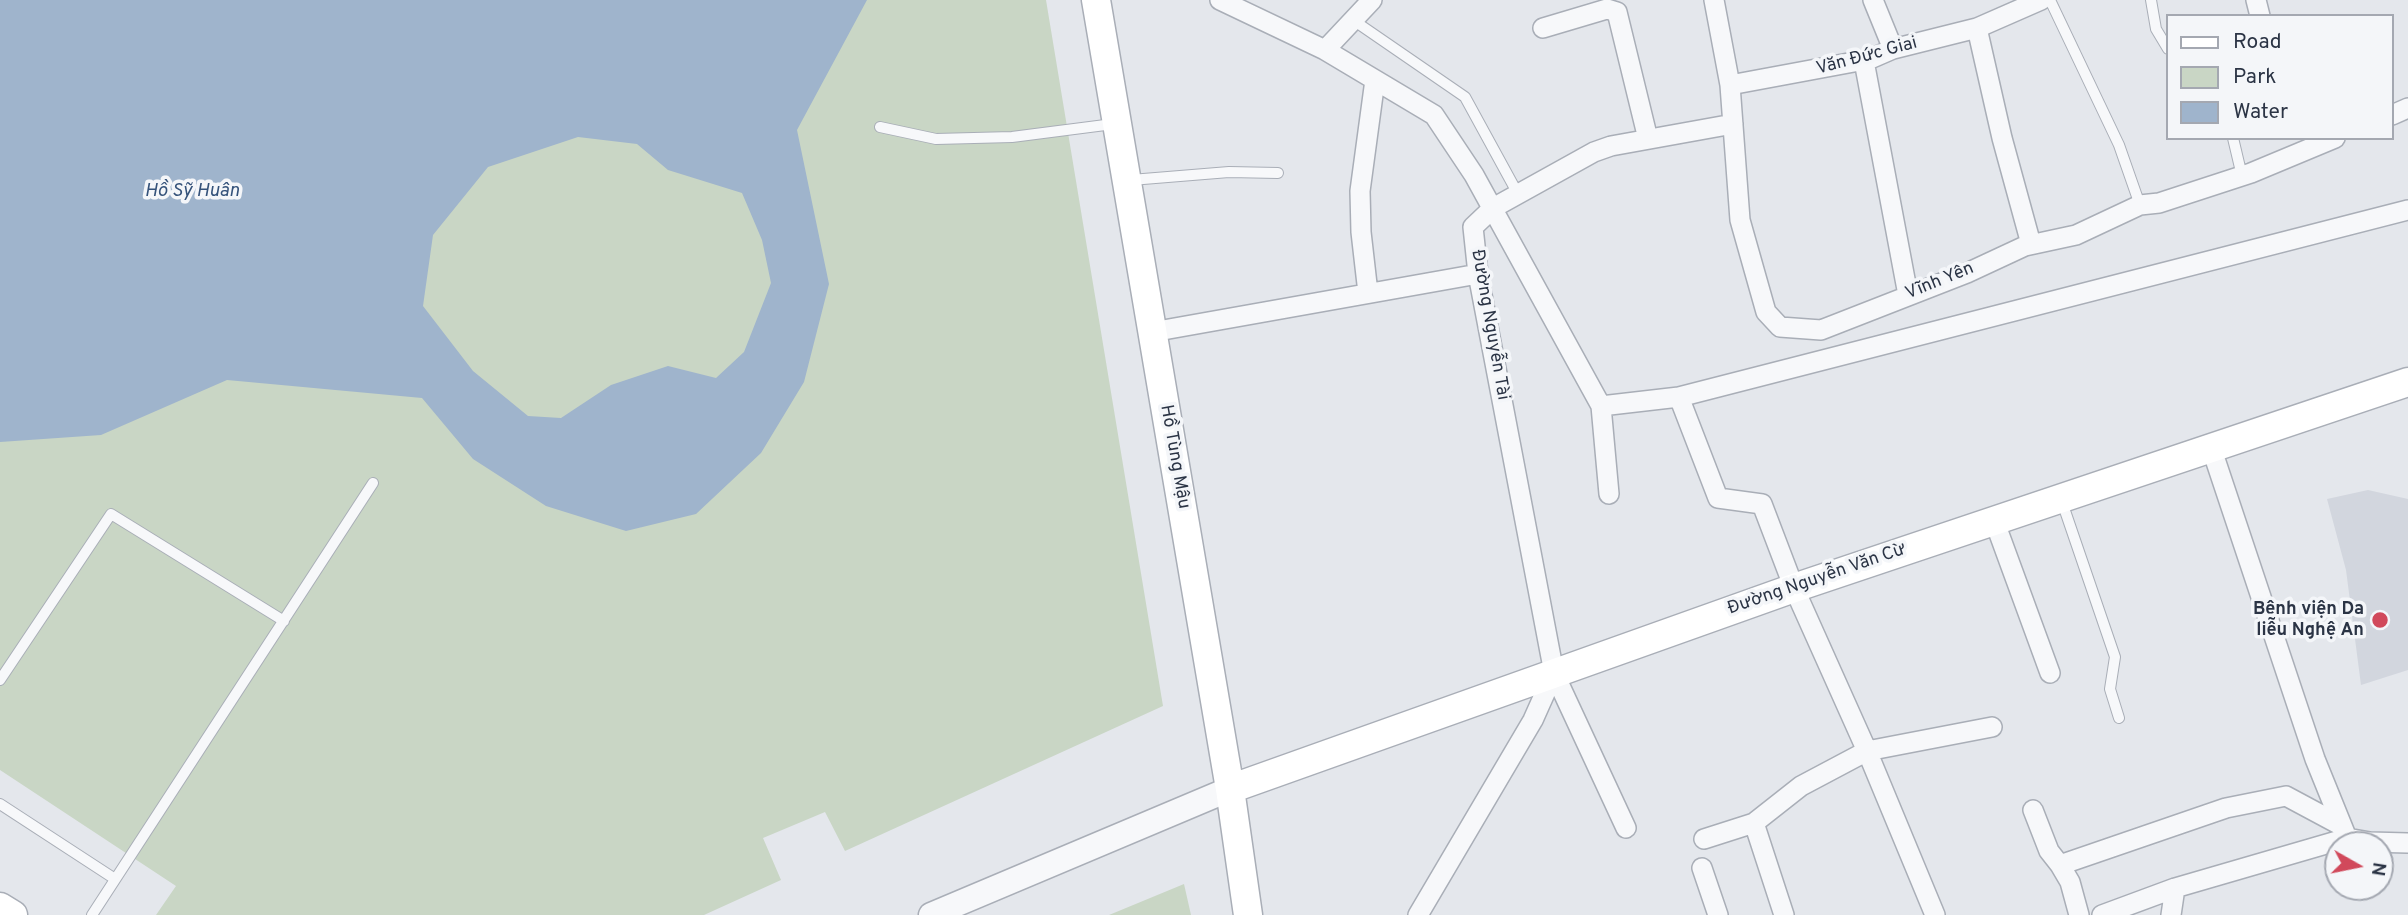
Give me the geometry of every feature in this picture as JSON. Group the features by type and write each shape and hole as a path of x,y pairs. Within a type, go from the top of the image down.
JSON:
{"main road":[{"name":"Hồ Tùng Mậu","path":"1103,1 1117,124 1230,789 1248,915"},
{"name":"Đường Nguyễn Văn Cừ","path":"1230,789 1794,587 2408,382"},
{"path":"0,906 13,915"}],"street":[{"path":"1220,0 1325,50 1434,115 1493,208 1601,406 1609,494"},
{"path":"1325,50 1371,0"},
{"path":"1714,0 1730,85"},
{"path":"1873,0 1893,50"},
{"name":"Văn Đức Giai","path":"1730,85 1864,61 1893,50 1977,28 2041,0"},
{"path":"1544,28 1607,9 1617,12 1648,139"},
{"path":"1977,28 2002,138 2031,244"},
{"path":"1864,61 1908,295"},
{"path":"1368,293 1359,202 1375,79"},
{"name":"Vĩnh Yên","path":"1730,85 1740,220 1766,312 1780,327 1821,330 1966,273 2031,244 2076,236 2140,205 2159,203 2242,176 2330,140"},
{"path":"1493,208 1594,152 1733,124"},
{"name":"Đường Nguyễn Tài","path":"1493,208 1473,227 1478,274 1554,673 1626,828"},
{"path":"1601,406 1679,397 2408,210"},
{"path":"1152,332 1478,274"},
{"path":"1679,397 1718,498 1762,504 1794,587 1867,751 1935,915"},
{"path":"2211,447 2315,759 2344,831"},
{"path":"1994,520 2050,673"},
{"path":"1418,915 1533,720 1554,673"},
{"path":"1704,839 1754,822 1801,786 1867,751 1992,727"},
{"path":"932,915 1230,789"},
{"path":"2060,864 2226,808 2286,796 2342,831"},
{"path":"2033,810 2049,851 2070,882 2079,915"},
{"path":"1754,822 1784,915"},
{"path":"2102,915 2324,839"},
{"path":"1702,868 1718,915"},
{"path":"2171,915 2175,888"}],"lane":[{"path":"2050,0 2119,145 2140,205"},
{"path":"2151,0 2156,29 2166,46"},
{"path":"1353,20 1465,97 1518,194"},
{"path":"880,127 936,139 1012,137 1117,124"},
{"path":"2233,140 2242,176"},
{"path":"1126,180 1229,172 1278,173"},
{"path":"92,915 373,483"},
{"path":"2060,498 2115,657 2110,689 2119,718"},
{"path":"0,680 111,514 284,621"},
{"path":"0,804 115,879"}],"shaded area":[{"name":"Bệnh viện Da liễu Nghệ An","path":"2368,490 2408,499 2408,670 2361,685 2346,570 2327,499"}],"green space":[{"path":"0,0 1046,0 1163,706 845,851 825,812 763,838 781,880 704,915 156,915 176,886 0,770"},
{"path":"1184,884 1191,915 1109,915"}],"water":[{"name":"Hồ Sỹ Huân","path":"0,0 867,0 797,130 829,284 804,382 761,453 696,514 626,531 546,506 473,459 422,398 227,380 101,435 0,442","holes":["578,137 637,144 668,170 742,193 762,240 771,283 744,352 716,378 668,366 611,385 561,418 528,416 473,371 423,306 433,235 488,167"]}],"place":[{"name":"Bệnh viện Da liễu Nghệ An","path":"2380,620"}]}
